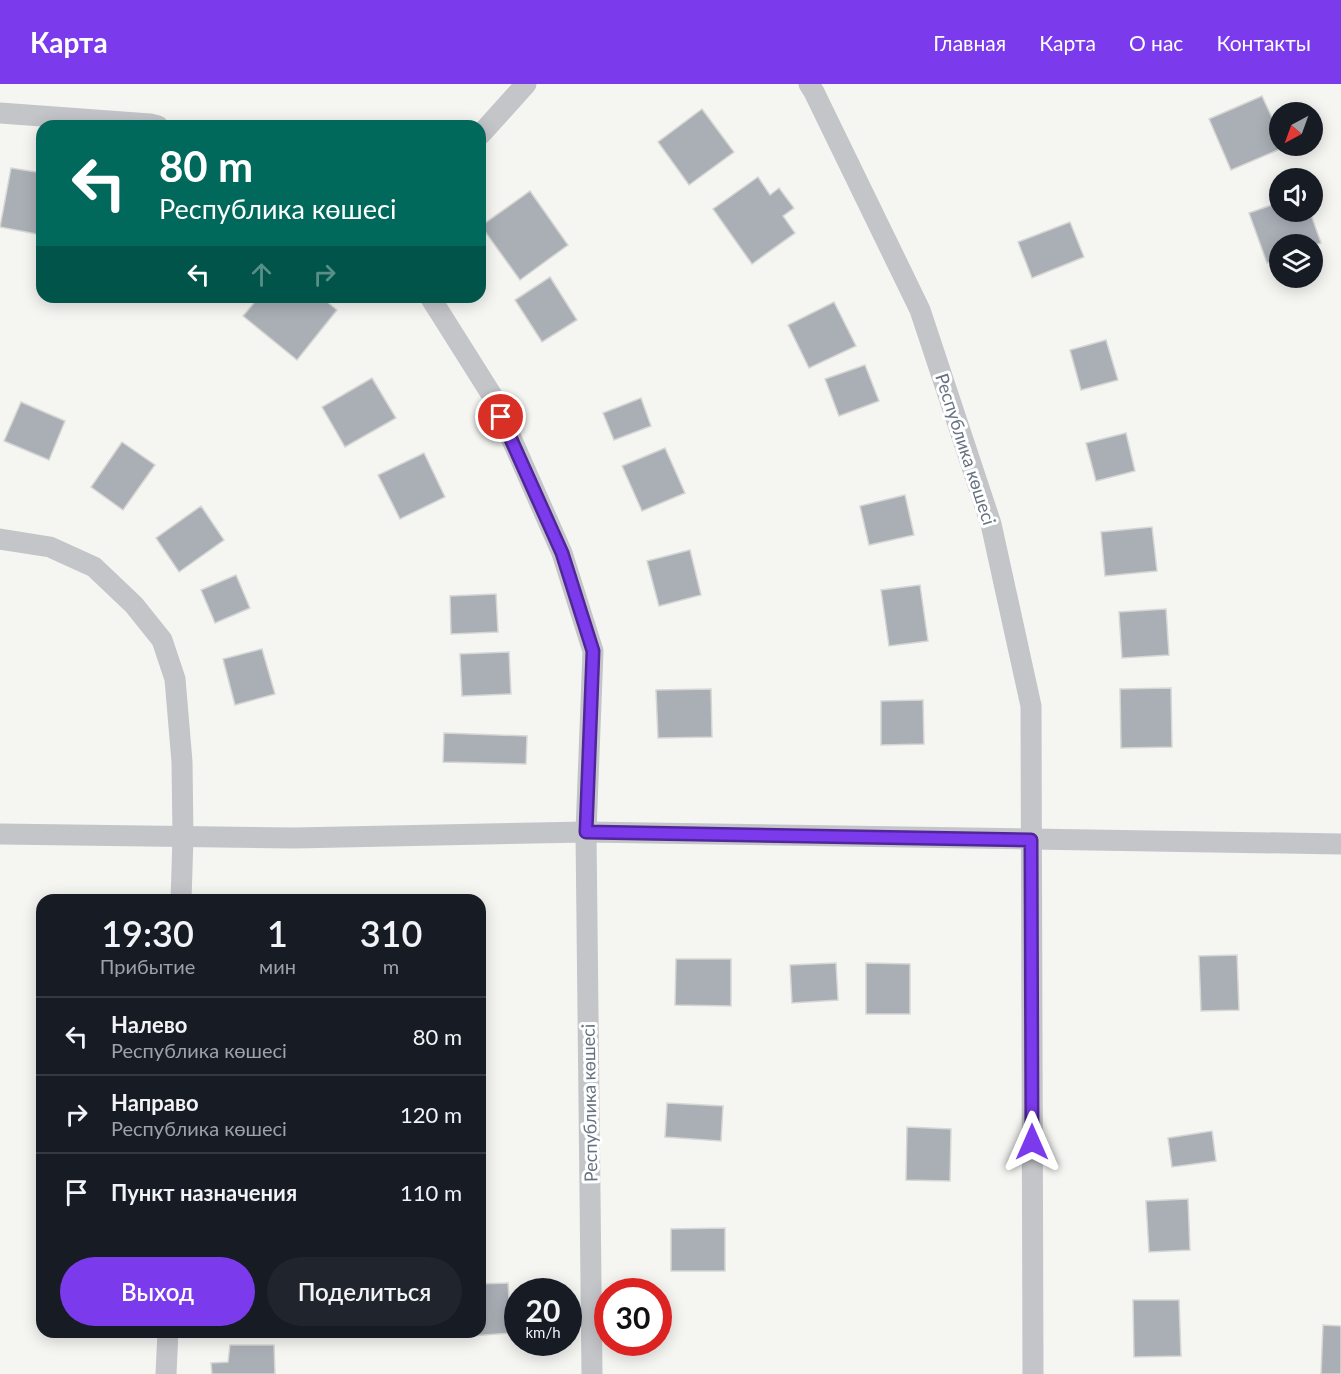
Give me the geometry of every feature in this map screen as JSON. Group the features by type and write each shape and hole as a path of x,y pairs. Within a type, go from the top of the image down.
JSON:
{"street":[{"path":"486,128 526,84"},
{"name":"Республика көшесі","path":"809,84 920,310 991,524 1031,706 1033,1374"},
{"path":"0,113 95,120"},
{"name":"Республика көшесі","path":"434,303 493,398 562,553 593,651 586,832 592,1374"},
{"path":"0,539 50,547 94,567 134,605 162,639 175,679 182,762 181,894"},
{"path":"0,834 294,838 586,832 1341,844"},
{"path":"166,1374 168,1338"}],"building":[{"path":"1262,96 1269,111 1269,154 1231,170 1209,119"},
{"path":"702,109 734,152 689,185 658,142"},
{"path":"11,168 36,172 36,234 0,227"},
{"path":"758,177 770,195 779,188 794,208 783,216 795,233 752,264 713,209"},
{"path":"530,191 568,245 520,280 486,233 486,222"},
{"path":"1269,206 1269,222 1314,222 1318,234 1269,234 1269,262 1267,263 1249,213"},
{"path":"1070,222 1084,257 1032,278 1018,242"},
{"path":"550,277 577,320 542,342 515,300"},
{"path":"834,302 856,346 809,368 788,325"},
{"path":"254,303 328,303 337,310 297,360 243,316"},
{"path":"1106,340 1118,380 1081,390 1070,350"},
{"path":"865,365 879,401 839,416 825,379"},
{"path":"372,378 396,418 345,447 322,407"},
{"path":"641,398 651,426 614,440 603,413"},
{"path":"21,402 65,421 49,460 4,441"},
{"path":"1126,433 1135,471 1096,481 1086,443"},
{"path":"122,442 155,465 123,510 91,487"},
{"path":"665,448 685,493 642,511 622,466"},
{"path":"424,453 445,497 400,519 378,475"},
{"path":"905,495 914,535 869,545 860,506"},
{"path":"201,506 224,540 179,572 156,538"},
{"path":"1152,527 1157,571 1105,576 1101,532"},
{"path":"690,550 701,595 659,606 647,561"},
{"path":"236,575 250,608 215,623 201,590"},
{"path":"920,585 928,641 889,646 881,590"},
{"path":"496,594 498,632 451,634 450,596"},
{"path":"1166,609 1169,655 1122,658 1119,612"},
{"path":"262,649 275,694 235,705 223,659"},
{"path":"509,652 511,694 462,696 460,654"},
{"path":"1171,688 1172,747 1121,748 1120,689"},
{"path":"711,689 712,737 658,738 656,690"},
{"path":"923,700 924,744 881,745 881,701"},
{"path":"444,733 527,736 526,764 443,762"},
{"path":"1237,955 1239,1010 1201,1011 1199,956"},
{"path":"676,959 731,959 731,1006 675,1005"},
{"path":"836,963 838,1000 792,1003 790,965"},
{"path":"866,963 910,964 910,1014 866,1014"},
{"path":"667,1103 723,1106 721,1141 665,1137"},
{"path":"907,1127 951,1129 950,1181 906,1180"},
{"path":"1212,1131 1216,1161 1172,1167 1168,1138"},
{"path":"1188,1199 1190,1250 1149,1252 1146,1201"},
{"path":"725,1228 725,1271 671,1271 671,1229"},
{"path":"504,1283 504,1334 486,1335 486,1284"},
{"path":"1133,1300 1179,1300 1181,1356 1134,1357"},
{"path":"1323,1325 1341,1326 1341,1374 1321,1374"},
{"path":"230,1345 274,1345 275,1374 212,1374 211,1363 228,1362"}],"route":[{"path":"501,417 562,553 593,651 586,832 1031,840 1032,1142"}]}
